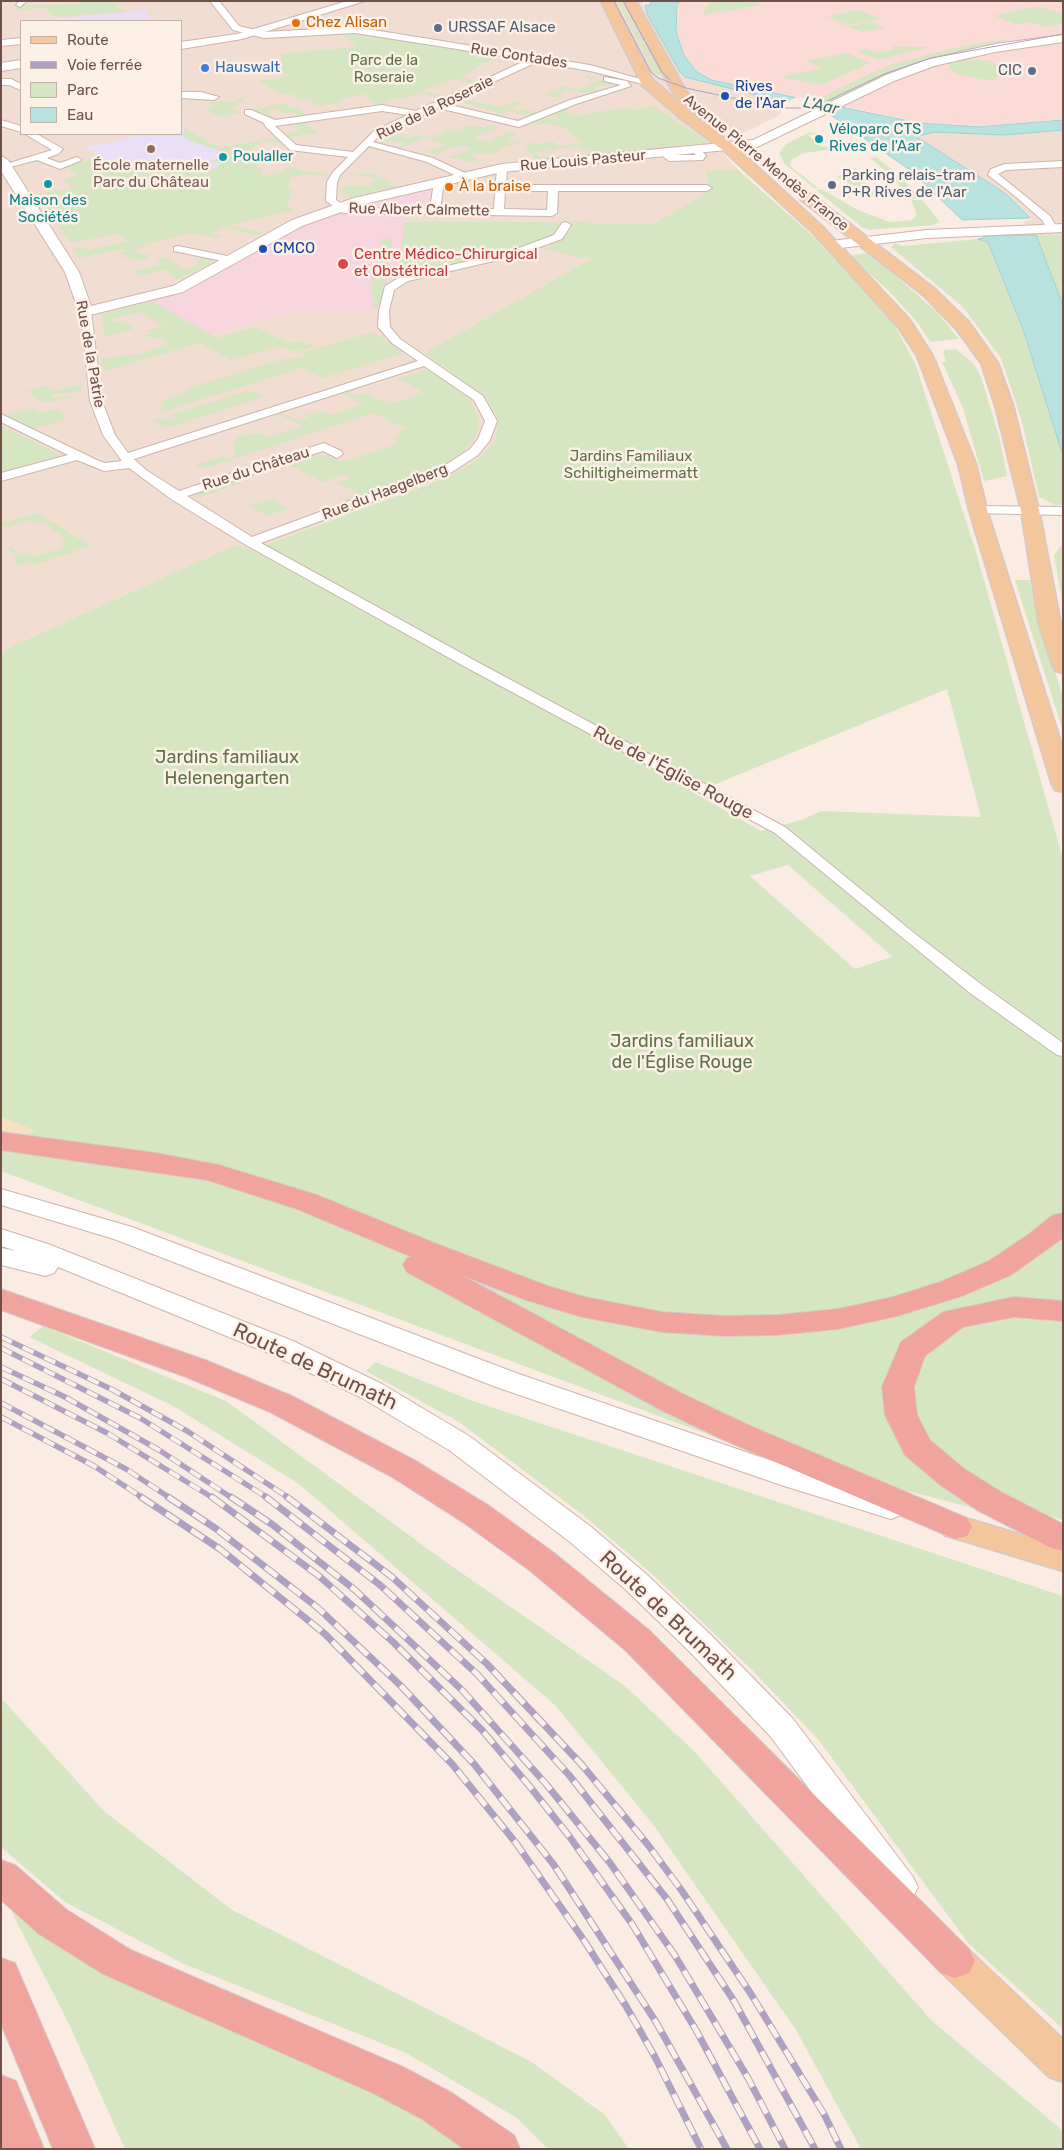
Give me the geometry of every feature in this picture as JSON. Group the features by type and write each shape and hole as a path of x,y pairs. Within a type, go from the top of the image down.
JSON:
{"highway":[{"path":"14,1142 156,1162 258,1184 537,1293 582,1307 662,1322 725,1326 777,1325 838,1319 898,1306 951,1289 1000,1268 1040,1241 1063,1222"},
{"path":"64,1149 153,1165 203,1178 299,1210 437,1274 672,1402 726,1428 955,1527"},
{"path":"1,1299 197,1369 281,1404 404,1469 476,1514 541,1561 637,1640 955,1961"},
{"path":"1063,1311 1014,1307 954,1319 912,1350 898,1386 901,1415 917,1447 951,1476 989,1501 1063,1539"},
{"path":"1,1876 53,1922 117,1962 388,2080 437,2106 499,2149"},
{"path":"1,1975 74,2149"},
{"path":"1,2094 23,2149"}],"main road":[{"path":"182,46 252,32 360,1"},
{"name":"Avenue Pierre Mendès France","path":"607,1 647,82 674,106 774,170"},
{"name":"Avenue Pierre Mendès France","path":"630,1 680,93 737,145 832,245 904,324 924,356 967,464 978,510 1063,785"},
{"path":"1036,37 1063,29"},
{"path":"914,56 1020,36 1063,38"},
{"name":"Rue Louis Pasteur","path":"86,312 178,289 297,223 359,201 502,168 697,151 757,143 890,78 930,63 1036,37"},
{"path":"1,67 20,64"},
{"name":"Rue Contades","path":"647,82 680,93"},
{"name":"Rue Louis Pasteur","path":"737,145 788,114"},
{"name":"Rue de la Patrie","path":"4,169 72,272 86,312"},
{"name":"Avenue Pierre Mendès France","path":"795,188 846,230 864,241 929,292 964,326 990,363 1004,405 1030,510 1050,625 1063,667"},
{"path":"832,245 973,230 1057,228"},
{"path":"1,1182 123,1233 506,1380 794,1479 1063,1559"},
{"path":"1,1197 123,1233"},
{"name":"Route de Brumath","path":"1,1237 165,1300 333,1371 414,1415 459,1443 520,1487 622,1569 700,1643 782,1728 955,1961 1063,2065"},
{"name":"Route de Brumath","path":"1,1256 165,1300"}],"street":[{"name":"Rue Contades","path":"214,1 236,28 252,32 278,36 330,30 355,30 533,61 610,72 647,82"},
{"path":"1,43 20,41"},
{"path":"438,105 519,124 573,102 627,86 624,83 533,61"},
{"name":"Rue de la Roseraie","path":"332,195 332,182 336,174 377,133 533,61"},
{"path":"1,82 11,82 20,86"},
{"path":"182,95 201,94 214,97"},
{"path":"357,155 293,148 268,124 382,108 416,114"},
{"path":"248,112 273,123"},
{"path":"1,123 20,129"},
{"path":"4,169 55,152 58,149 32,135"},
{"path":"367,143 430,160 464,176"},
{"path":"37,157 60,166 77,160"},
{"path":"1057,228 1019,194 993,175 994,171 1005,167 1063,164"},
{"name":"Rue Albert Calmette","path":"499,212 502,168"},
{"path":"435,212 439,182"},
{"path":"501,188 707,188"},
{"name":"Rue Albert Calmette","path":"339,208 347,211 552,213 553,188"},
{"path":"339,208 331,200 332,195 359,201"},
{"path":"420,360 396,341 384,327 384,311 389,288 392,285 404,279 511,254 558,237 566,225"},
{"path":"178,249 232,260"},
{"name":"Rue de la Patrie","path":"86,312 96,401 109,435 128,461 175,496 251,542"},
{"path":"1,417 104,467 128,461 420,360"},
{"name":"Rue du Haegelberg","path":"251,542 440,472 459,463 474,452 484,440 491,422 479,398 420,360"},
{"name":"Rue du Château","path":"175,496 324,447 337,454"},
{"path":"1,477 78,456"},
{"path":"978,510 1063,511"},
{"name":"Rue de l'Église Rouge","path":"251,542 462,660 780,830 916,942 1060,1049"}],"shaded area":[{"path":"1,1 641,1 680,72 784,103 780,115 743,133 724,154 737,169 705,171 710,191 424,353 486,398 498,420 495,442 477,460 449,476 251,550 237,544 1,651"},
{"path":"681,1 1063,1 1063,119 980,127 919,122 713,79 698,72 685,55 677,31 678,5"},
{"path":"144,9 152,20 39,20"},
{"path":"1063,125 1063,305 1036,235 1032,235 1023,222 1032,219 994,186 917,139 919,136 934,132"},
{"name":"École maternelle Parc du Château","path":"182,128 263,171 260,173 264,176 206,174 189,170 159,168 139,170 95,157 95,152 83,148 142,135 182,135"},
{"name":"Centre Médico-Chirurgical et Obstétrical","path":"433,189 430,213 408,213 404,226 504,255 398,278 382,310 300,310 209,334 152,301 187,292 179,289 326,213 337,215"}],"green space":[{"path":"117,1 120,4 114,8 123,9 125,12 53,17 45,8 17,10 15,8 27,5 55,5"},
{"path":"617,1 621,1 661,74 658,75 653,71"},
{"path":"710,1 753,1 762,5 702,15"},
{"path":"1034,6 1063,13 1063,24 1044,27 1030,22 1017,24 994,16"},
{"path":"858,10 881,19 851,25 828,16"},
{"path":"821,16 851,26 871,22 885,28 862,32"},
{"name":"Parc de la Roseraie","path":"341,32 497,57 460,77 481,82 477,84 453,79 422,91 416,90 447,97 443,99 419,93 405,99 398,97 378,106 363,94 340,99 343,102 317,106 308,98 301,100 292,94 283,95 259,81 289,76 282,69 282,58 279,54 356,47"},
{"path":"1005,39 1013,43 963,52 833,103 817,100 864,76 900,62 954,48"},
{"path":"890,46 930,47 879,60 856,51 867,49 876,53 895,49"},
{"path":"847,53 870,63 821,85 779,77 823,68 806,61"},
{"path":"959,59 995,61 987,63 1001,65 995,81 979,79 957,74 949,68 950,61"},
{"path":"585,77 619,86 618,88 607,85 592,88 599,93 593,95 570,90 561,93 560,95 564,96 560,98 544,94 563,86 578,90 598,81"},
{"path":"247,97 232,108 241,112 220,117 205,109 214,106 208,103 229,101 235,103 239,102 238,99"},
{"path":"462,99 501,107 514,101 522,103 509,109 544,112 534,117 509,111 499,116 513,120 526,120 518,122 491,116 499,112 461,103 449,106"},
{"path":"285,103 290,108 297,108 309,115 298,116 294,112 284,113 279,109 267,111 277,120 274,120 251,110"},
{"path":"653,106 708,142 701,145 596,155 577,146 536,153 540,157 567,155 570,157 537,160 524,146 535,142 538,144 552,141 559,146 582,143 565,128 543,123 537,125 530,124 545,117 557,120 559,118 549,115 566,108 570,109 563,112 575,116 628,107 632,110"},
{"path":"302,121 318,133 287,138 284,134 299,131 294,125 287,124"},
{"path":"470,125 485,128 493,125 498,127 473,138 489,142 505,134 501,133 506,131 517,134 506,139 521,143 498,148 500,151 496,153 471,153 478,161 471,162 447,157 471,150 468,149 469,147 462,145 442,150 445,152 437,155 426,152 447,144 427,139 450,129 453,132"},
{"path":"184,128 220,148 278,137 284,143 261,141 250,150 275,151 255,166 263,171 260,173 264,176 281,172 288,167 297,167 299,171 329,173 329,176 303,174 290,178 288,188 292,191 286,205 295,210 229,225 263,233 257,236 223,227 211,234 221,236 218,238 193,233 149,243 133,251 151,256 141,261 124,257 120,253 127,251 123,249 79,258 73,248 80,247 87,250 128,241 118,234 71,243 35,194 71,189 63,179 77,176 67,166 89,161 86,160 95,157 139,170 159,168 202,173 221,165 215,161 208,162 228,154 183,138"},
{"path":"388,131 394,132 391,134 409,138 416,135 427,137 398,149 379,144 381,141 386,142 384,145 398,147 405,143 382,140 386,136 384,133"},
{"path":"810,132 818,134 808,135 822,147 832,146 836,149 804,153 791,160 790,166 818,188 814,188 784,163 779,153 786,144"},
{"path":"876,157 901,177 920,198 910,199 893,177 870,158"},
{"path":"737,169 814,237 894,324 916,366 976,552 1063,859 1063,1520 1038,1512 976,1503 973,1508 747,1449 1,1171 1,1150 33,1130 1,1117 1,651 237,544 251,550 419,488 449,476 477,460 495,442 498,420 486,398 424,353 594,257 578,257 544,249 566,236 572,227 571,221 591,221 591,224 653,224 710,191 705,171","holes":["947,689 981,817 821,811 804,819 761,831 694,793","788,865 892,956 892,957 855,969 750,876"]},
{"path":"344,173 373,174 396,186 352,197 342,193 344,185 371,186 378,178"},
{"path":"857,174 869,186 877,199 836,176"},
{"path":"821,189 858,210 890,222 912,220 917,215 911,200 922,200 940,222 933,225 869,230 862,227 816,190"},
{"path":"404,222 563,223 558,234 504,255 398,278"},
{"path":"1036,235 1063,236 1063,305 1055,284"},
{"path":"383,238 392,239 391,252 382,252 390,258 388,264 373,259"},
{"path":"978,239 988,242 1023,329 1063,456 1063,505 1055,505 1039,497 1022,422 1001,358 963,307 891,247 895,243 902,246"},
{"path":"866,253 875,258 937,312 959,339 930,342 918,323 891,293 851,257"},
{"path":"203,255 214,257 215,260 178,280 166,270 142,276 133,272 161,264 156,260 164,258 172,259 168,262 180,265 177,267 189,269 198,264 199,259 197,259"},
{"path":"388,266 388,270 378,276 387,276 383,305 373,309 371,271"},
{"path":"152,301 217,338 256,327 288,343 302,341 314,346 297,352 279,346 232,360 200,343 101,372 100,358 139,354 167,344 168,341 164,339 143,336 150,334 146,331 164,326 140,312 111,320 116,323 120,322 134,326 129,327 133,329 105,337 102,314"},
{"path":"372,332 407,352 323,378 301,368 166,411 159,407 165,405 162,401 194,388 191,387 283,359 295,359 307,355 303,353"},
{"path":"956,349 973,363 981,377 1000,440 1007,476 984,481 963,408 942,362 946,361 944,350"},
{"path":"430,369 457,386 470,400 479,418 478,431 463,453 436,469 345,503 341,501 360,494 337,483 350,478 344,475 322,482 285,462 311,453 319,457 328,454 342,462 399,443 394,439 400,436 398,432 406,429 373,413 203,469 196,465 222,456 226,459 235,455 236,451 232,446 239,436 260,433 269,437 302,426 280,415 274,417 270,415 280,413 300,420 309,417 302,413 312,414 322,411 331,415 364,404 349,396 335,394 346,391 356,396 366,393 390,404 424,393 414,386 397,379"},
{"path":"81,384 81,391 51,395 52,398 81,394 49,402 41,401 27,391 46,386 53,391"},
{"path":"250,390 264,397 166,428 153,421 160,418 164,420 176,416 173,414"},
{"path":"32,408 39,413 56,409 66,415 63,420 33,429 5,415"},
{"path":"1,426 18,434 61,455 1,472"},
{"path":"233,479 240,483 197,498 190,494"},
{"path":"272,499 289,508 267,516 250,506"},
{"path":"38,513 91,546 34,565 29,562 15,566 16,556 8,548 11,547 20,554 28,552 34,557 65,547 60,543 67,540 57,532 51,531 54,530 43,522 36,524 30,520 4,528 1,525 1,519 6,522"},
{"path":"1063,543 1063,605 1054,555"},
{"path":"1015,580 1030,580 1037,616 1063,697 1063,731"},
{"path":"43,1326 226,1401 443,1560 625,1686 694,1751 931,2020 1063,2131 1063,2149 861,2149 796,2030 652,1823 556,1706 299,1484 173,1406 29,1337"},
{"path":"375,1362 473,1401 1063,1596 1063,2029 969,1944 818,1739 753,1671 651,1573 583,1515 459,1422 366,1371"},
{"path":"1,1698 105,1812 232,1910 530,2061 605,2115 629,2149 548,2149 517,2118 406,2053 184,1964 65,1902 1,1847"},
{"path":"14,1910 252,2032 487,2149 125,2149 69,2024 12,1913"}],"sand":[{"path":"1,1117 33,1130 23,1152 1,1150"}],"water":[{"name":"L'Aar","path":"651,1 680,1 677,5 676,31 684,55 697,72 712,80 918,123 980,127 1063,120 1063,130 1004,135 934,132 919,136 918,138 1008,196 1030,218 962,220 910,170 828,113 685,77 680,72 648,16 645,5 650,5"},
{"path":"1036,235 1063,305 1063,456 1023,329 988,242 978,239 983,238 983,236"}],"pier":[{"path":"797,97 843,107 830,113 784,103"}],"tram line":[{"path":"614,1 651,72 658,78 686,88 778,108 803,108 821,104 884,74 931,58 1063,34"},
{"path":"623,1 662,72 670,80"}],"railway":[{"path":"1,1337 113,1390 187,1431 289,1498"},
{"path":"1,1348 140,1418 268,1498"},
{"path":"1,1367 65,1397 159,1450 232,1498"},
{"path":"1,1379 107,1433 213,1498"},
{"path":"1,1403 126,1469 170,1498"},
{"path":"1,1417 94,1466 143,1498"},
{"path":"141,1497 220,1549 325,1634 452,1764 516,1843 583,1939 626,2006 655,2057 701,2149"},
{"path":"168,1497 215,1528 318,1608 401,1686 474,1764 554,1865 656,2022 727,2149"},
{"path":"212,1497 319,1576 393,1642 482,1730 531,1788 569,1836 632,1924 696,2030 760,2149"},
{"path":"231,1497 273,1525 355,1590 462,1690 546,1784 610,1863 674,1954 748,2078 785,2149"},
{"path":"266,1497 380,1585 477,1674 569,1775 667,1899 734,2001 815,2149"},
{"path":"287,1497 392,1577 487,1664 582,1765 648,1845 682,1891 751,1994 824,2114 841,2149"}],"place":[{"name":"Chez Alisan","path":"296,23"},
{"name":"URSSAF Alsace","path":"438,28"},
{"name":"Hauswalt","path":"205,68"},
{"name":"CIC","path":"1032,71"},
{"name":"Rives de l'Aar","path":"725,96"},
{"name":"Véloparc CTS Rives de l'Aar","path":"819,139"},
{"name":"École maternelle Parc du Château","path":"151,149"},
{"name":"Poulaller","path":"223,157"},
{"name":"Maison des Sociétés","path":"48,184"},
{"name":"Parking relais-tram P+R Rives de l'Aar","path":"832,185"},
{"name":"À la braise","path":"449,187"},
{"name":"CMCO","path":"263,249"},
{"name":"Centre Médico-Chirurgical et Obstétrical","path":"343,264"}],"park label":[{"name":"Jardins Familiaux Schiltigheimermatt","path":"631,466"},
{"name":"Jardins familiaux Helenengarten","path":"227,768"},
{"name":"Jardins familiaux de l'Église Rouge","path":"682,1052"}]}
